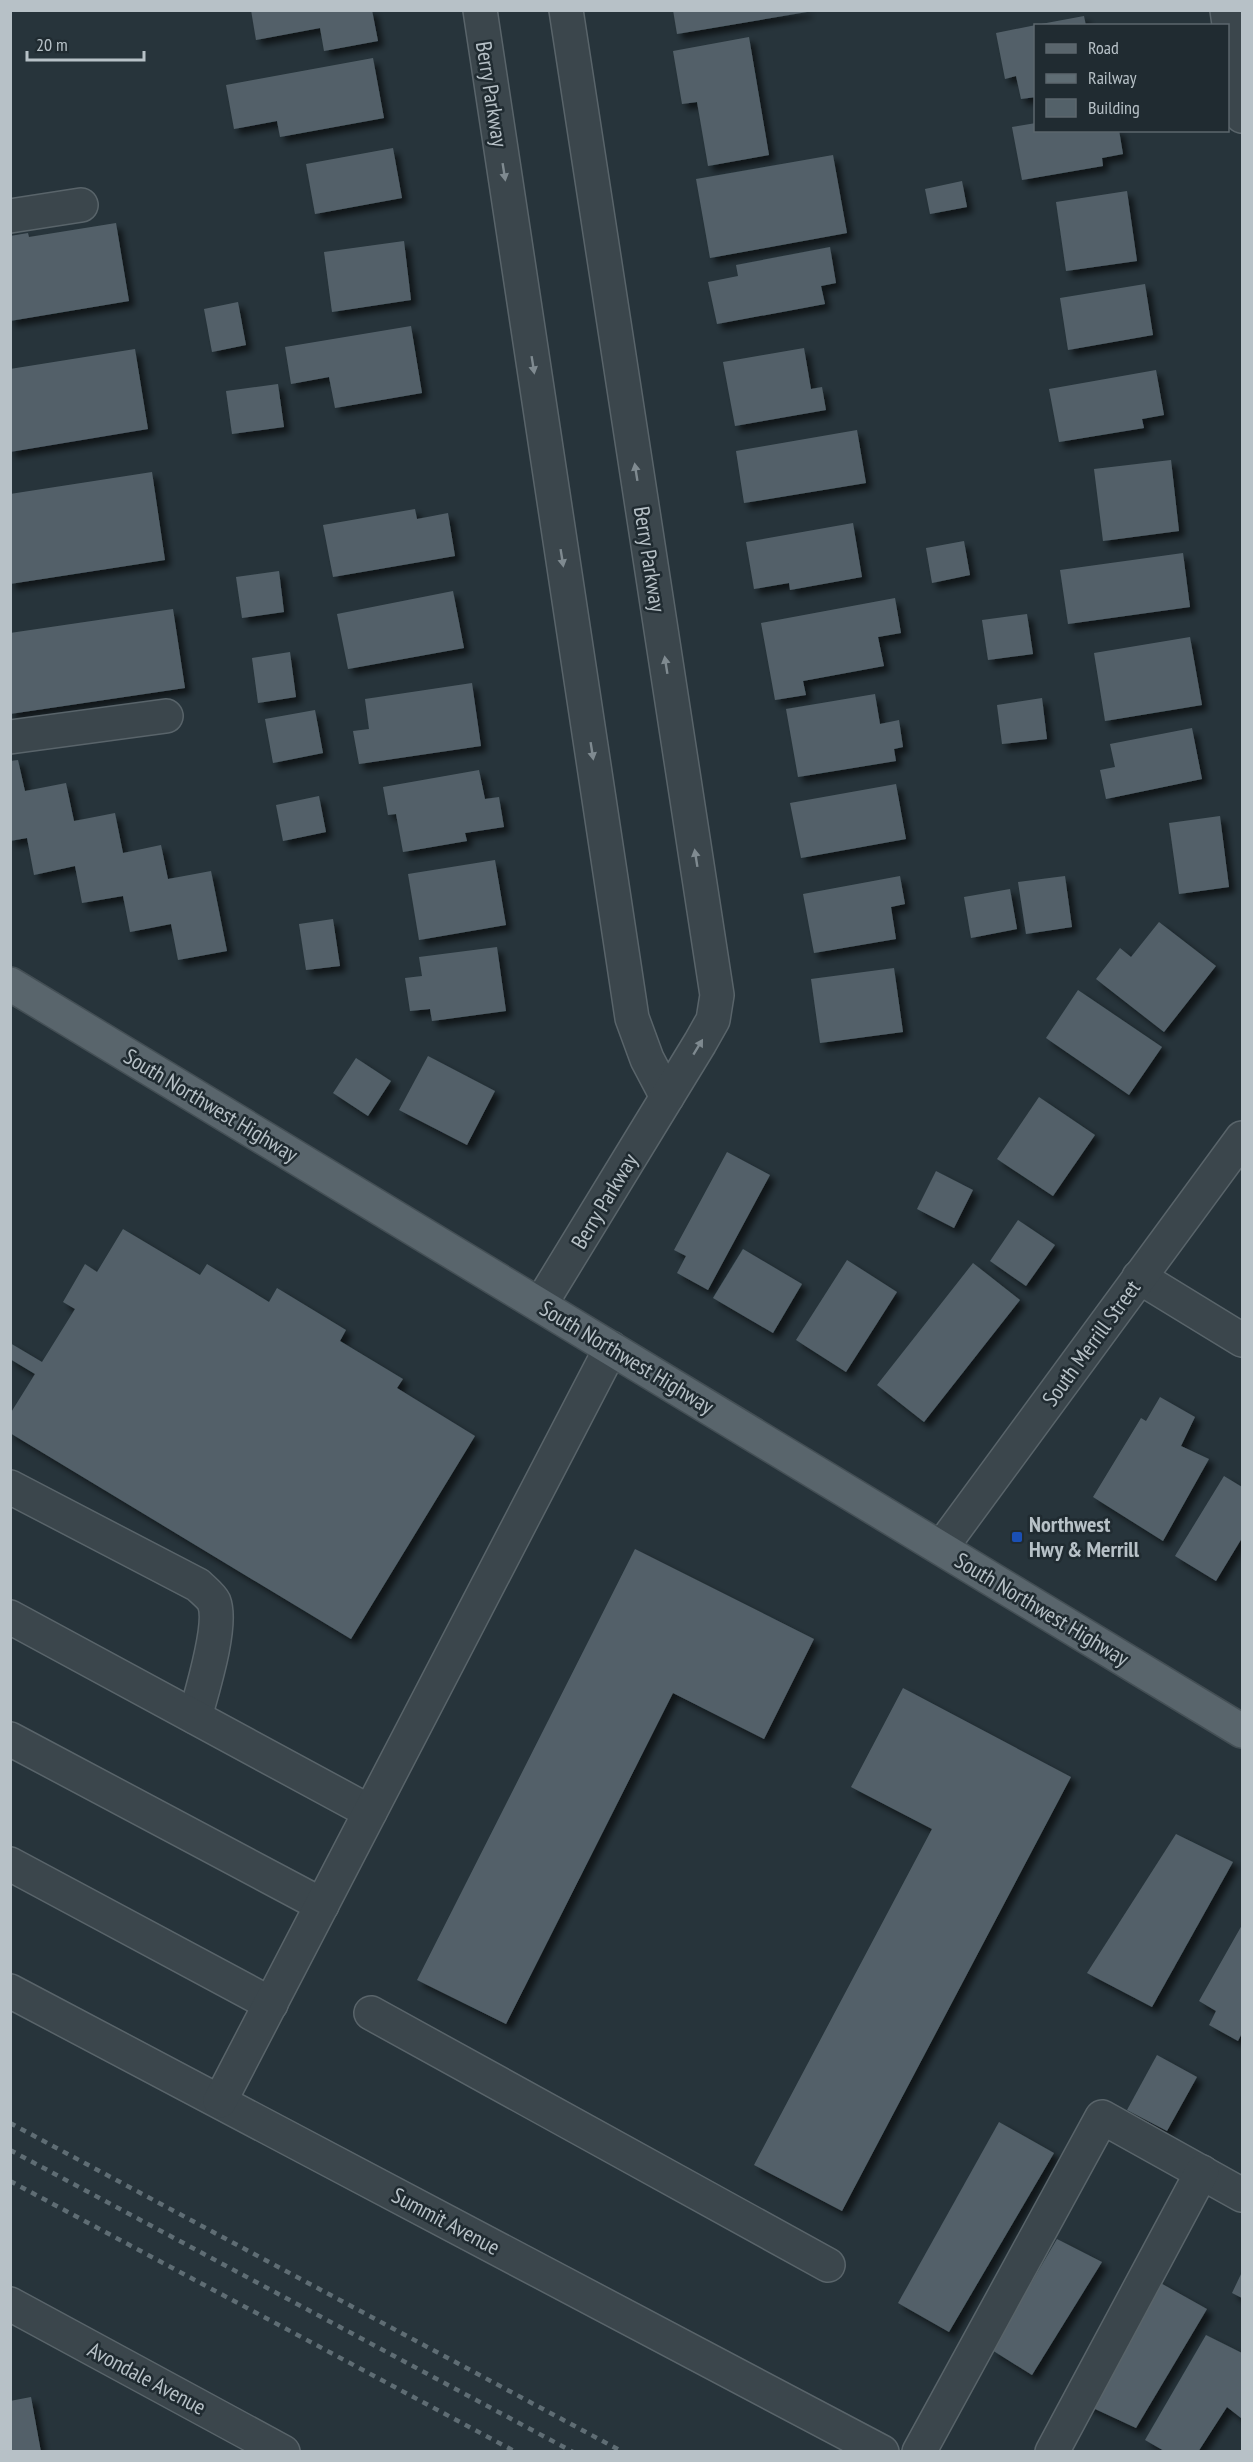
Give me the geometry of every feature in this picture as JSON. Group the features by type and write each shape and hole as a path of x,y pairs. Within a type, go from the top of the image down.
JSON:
{"main road":[{"name":"South Northwest Highway","path":"10,984 1242,1731"}],"street":[{"name":"Berry Parkway","path":"480,10 632,1018 646,1059 667,1097"},
{"name":"Berry Parkway","path":"540,1305 713,1020 717,994 566,10"},
{"path":"1229,24 1242,116"},
{"path":"10,216 81,205"},
{"path":"10,736 166,716"},
{"name":"South Merrill Street","path":"941,1548 1242,1138"},
{"path":"1139,1277 1242,1340"},
{"path":"220,2101 611,1348"},
{"path":"10,1486 198,1585 213,1600 216,1618 209,1663 195,1717"},
{"path":"10,1617 370,1812"},
{"path":"10,1739 322,1905"},
{"path":"10,1864 271,2004"},
{"name":"Summit Avenue","path":"10,1991 882,2451"},
{"path":"371,2013 828,2265"},
{"path":"919,2451 1102,2117 1242,2195"},
{"path":"1052,2451 1202,2172"},
{"name":"Avondale Avenue","path":"10,2304 283,2451"}],"building":[{"path":"251,10 372,10 378,41 324,51 320,28 256,40"},
{"path":"673,10 807,10 807,12 677,34"},
{"path":"1084,16 1086,24 1041,24"},
{"path":"1034,25 1034,97 1021,99 1016,76 1005,79 996,33"},
{"path":"749,37 769,155 708,166 697,102 682,104 673,51"},
{"path":"373,58 384,118 280,137 277,121 234,129 226,85"},
{"path":"1034,123 1034,132 1119,132 1123,154 1102,158 1103,166 1022,180 1012,127"},
{"path":"393,148 402,198 315,214 306,164"},
{"path":"833,155 847,233 710,258 696,179"},
{"path":"962,181 967,207 930,214 925,189"},
{"path":"1127,191 1137,261 1066,271 1056,202"},
{"path":"116,223 129,301 10,321 10,236 28,233 29,237"},
{"path":"404,241 411,300 332,312 324,252"},
{"path":"830,247 836,283 821,286 825,304 717,324 708,282 738,276 736,265"},
{"path":"1145,284 1153,335 1068,350 1060,298"},
{"path":"238,302 246,345 212,352 204,309"},
{"path":"411,326 422,393 335,408 329,377 291,384 285,347"},
{"path":"804,348 811,389 822,387 826,410 735,426 723,362"},
{"path":"135,349 148,429 10,452 10,369"},
{"path":"1156,370 1164,415 1142,419 1144,428 1059,442 1049,389"},
{"path":"278,384 284,427 232,434 226,391"},
{"path":"857,430 866,483 744,503 736,451"},
{"path":"1171,460 1179,531 1103,541 1094,469"},
{"path":"152,472 165,560 10,584 10,494"},
{"path":"415,509 417,519 448,513 455,556 333,577 323,525"},
{"path":"853,523 862,577 790,590 789,583 754,589 746,542"},
{"path":"964,541 970,575 932,583 926,548"},
{"path":"1183,553 1190,607 1068,624 1060,570"},
{"path":"279,571 284,612 242,618 236,577"},
{"path":"453,591 464,648 348,669 337,614"},
{"path":"895,598 901,633 878,637 884,666 803,681 806,695 775,700 761,623"},
{"path":"173,609 185,688 10,714 10,633"},
{"path":"1027,614 1033,654 988,660 982,620"},
{"path":"1190,637 1202,705 1105,721 1094,653"},
{"path":"290,652 296,697 258,703 252,658"},
{"path":"472,683 481,746 359,764 353,731 369,729 365,699"},
{"path":"875,694 880,724 899,720 903,747 894,749 896,761 798,777 786,709"},
{"path":"1042,698 1047,739 1002,744 997,705"},
{"path":"315,710 323,753 273,763 265,719"},
{"path":"1192,728 1202,779 1106,799 1100,770 1115,767 1110,744"},
{"path":"18,760 25,791 66,783 74,821 115,813 123,853 161,845 168,879 211,871 227,951 178,960 171,924 130,932 123,896 82,903 75,866 34,875 27,838 10,841 10,761"},
{"path":"479,770 485,799 499,797 504,827 465,833 467,841 403,852 396,814 388,815 383,787"},
{"path":"896,784 906,839 801,858 790,803"},
{"path":"319,796 326,832 283,841 276,805"},
{"path":"1220,816 1229,887 1179,894 1169,823"},
{"path":"495,860 506,925 419,940 408,874"},
{"path":"900,876 905,904 891,907 896,939 814,953 803,894"},
{"path":"1065,876 1072,927 1026,934 1018,882"},
{"path":"1010,889 1017,929 971,938 964,897"},
{"path":"333,919 340,966 306,970 299,924"},
{"path":"1159,922 1216,966 1164,1032 1096,979 1120,948 1131,957"},
{"path":"497,947 506,1011 432,1021 430,1009 410,1011 405,978 422,976 419,957"},
{"path":"894,968 903,1032 820,1043 811,979"},
{"path":"1078,990 1162,1047 1129,1095 1046,1038"},
{"path":"428,1056 495,1091 467,1145 399,1110"},
{"path":"356,1058 391,1081 368,1116 333,1093"},
{"path":"1039,1097 1095,1135 1053,1196 997,1159"},
{"path":"727,1152 770,1175 708,1290 677,1273 686,1256 674,1250"},
{"path":"936,1171 973,1190 954,1228 917,1209"},
{"path":"1018,1220 1055,1245 1026,1286 990,1261"},
{"path":"123,1229 200,1275 207,1264 269,1302 277,1288 346,1330 340,1341 403,1379 397,1388 475,1436 351,1639 10,1433 10,1414 35,1374 10,1359 10,1343 42,1362 75,1309 63,1302 85,1264 97,1272"},
{"path":"743,1249 802,1284 773,1333 713,1298"},
{"path":"847,1260 897,1292 846,1372 796,1340"},
{"path":"973,1263 1020,1300 924,1422 877,1385"},
{"path":"1160,1397 1195,1417 1181,1446 1209,1459 1163,1541 1093,1497 1141,1418 1146,1421"},
{"path":"1224,1476 1242,1487 1242,1538 1216,1581 1175,1556"},
{"path":"635,1549 814,1639 764,1739 673,1693 506,2024 417,1980"},
{"path":"903,1688 1071,1777 842,2211 754,2165 932,1829 851,1787"},
{"path":"1176,1834 1233,1862 1152,2007 1087,1973"},
{"path":"1242,1925 1242,2033 1238,2041 1209,2025 1216,2011 1199,2001"},
{"path":"1157,2055 1197,2077 1167,2131 1127,2110"},
{"path":"999,2122 1054,2153 949,2332 898,2303"},
{"path":"1057,2239 1102,2262 1032,2375 992,2350"},
{"path":"1242,2272 1242,2298 1232,2293"},
{"path":"1148,2276 1207,2309 1136,2428 1080,2402"},
{"path":"1206,2335 1242,2353 1241,2418 1227,2407 1198,2452 1166,2452 1145,2440"},
{"path":"31,2397 41,2452 10,2452 10,2401"}],"railway":[{"path":"10,2123 623,2452"},
{"path":"10,2150 573,2452"},
{"path":"10,2181 516,2452"}],"place":[{"name":"Northwest Hwy & Merrill","path":"1017,1537"}]}
